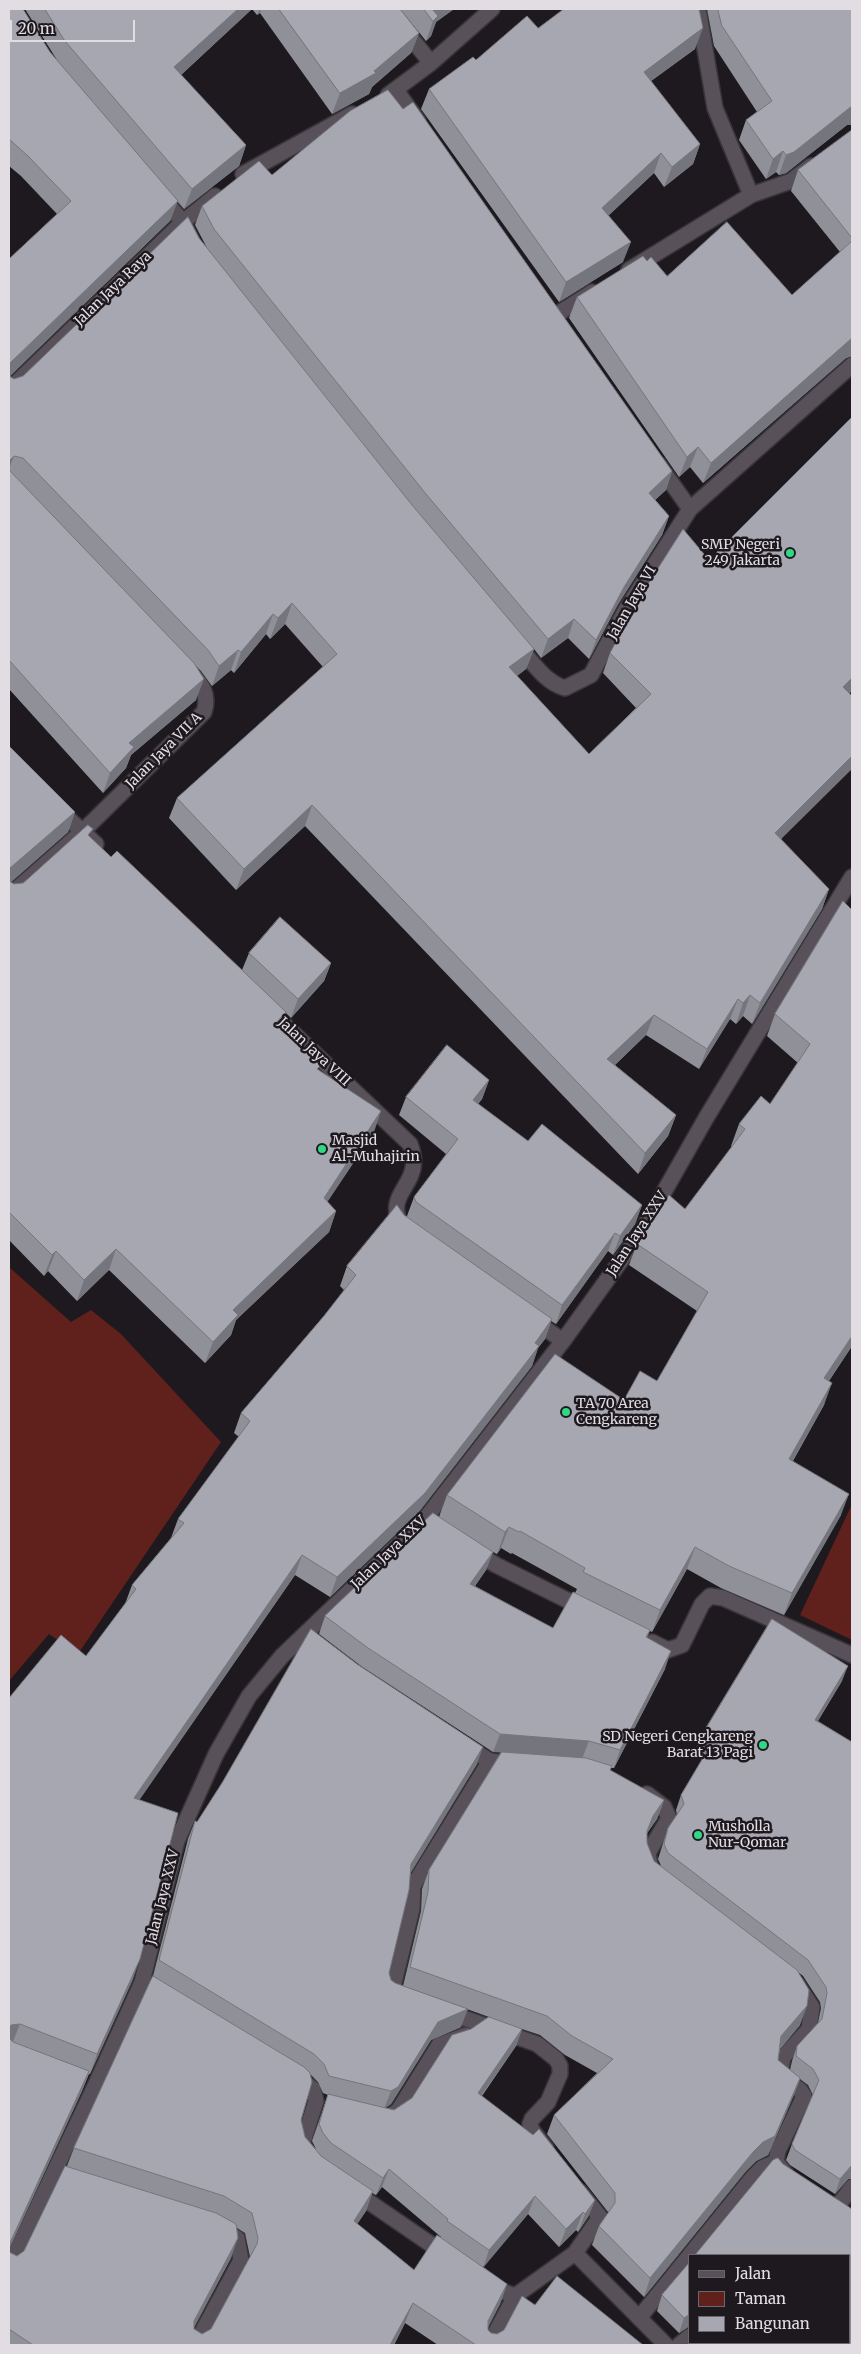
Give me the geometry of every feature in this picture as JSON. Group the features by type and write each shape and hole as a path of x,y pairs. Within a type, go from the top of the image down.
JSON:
{"street":[{"path":"388,9 431,63"},
{"name":"Jalan Jaya Raya","path":"9,390 183,222 251,168 396,90 431,63 492,9"},
{"path":"696,9 699,14 715,108 752,195"},
{"path":"396,90 425,130"},
{"path":"566,330 553,311 611,281 752,195 791,181 822,157"},
{"path":"152,185 183,222 199,253"},
{"name":"Jalan Jaya VI","path":"507,632 553,684 565,688 591,675 625,610 690,508 852,366"},
{"path":"651,454 690,508"},
{"name":"Jalan Jaya VII A","path":"9,896 82,831 204,712 207,699 204,688 181,663"},
{"path":"48,800 104,851"},
{"name":"Jalan Jaya XXV","path":"9,2267 60,2177 96,2086 142,1982 177,1841 216,1754 249,1696 282,1656 424,1519 563,1341 640,1234 706,1118 852,877"},
{"name":"Jalan Jaya VIII","path":"258,999 410,1144 414,1166 411,1177 395,1204 396,1216 402,1227 410,1232"},
{"path":"523,1313 563,1341"},
{"path":"424,1519 440,1529"},
{"path":"456,1540 496,1565 600,1616"},
{"path":"643,1638 668,1650 676,1649 682,1645 702,1604 710,1596 724,1598 852,1655"},
{"path":"305,1635 320,1646"},
{"path":"447,1735 490,1761 533,1765"},
{"path":"411,2000 393,1994 392,1991 412,1909 413,1886 490,1761"},
{"path":"633,1784 664,1807 668,1814 669,1818 648,1852 651,1869 663,1881"},
{"path":"782,1972 797,1983 812,2007 809,2029 783,2058 780,2075 800,2090 804,2096 778,2151 776,2162 782,2172 798,2182"},
{"path":"142,1982 157,1990"},
{"path":"428,2006 537,2044 556,2059 560,2066 560,2074 548,2102 532,2119 530,2124 532,2130 556,2161"},
{"path":"370,2114 386,2119 398,2111 439,2045 462,2038 481,2024"},
{"path":"287,2070 313,2089 316,2101 303,2142 308,2157 318,2168"},
{"path":"78,2079 96,2086"},
{"path":"316,2101 335,2105"},
{"path":"691,2254 762,2168 776,2162"},
{"path":"489,2345 515,2296 575,2253 600,2217 568,2176"},
{"path":"343,2184 458,2262"},
{"path":"837,2207 852,2187"},
{"path":"821,2197 852,2217"},
{"path":"195,2345 241,2260 237,2238 212,2224"},
{"path":"575,2253 666,2345"},
{"path":"639,2318 688,2258"},
{"path":"474,2274 499,2290 515,2296"}],"green space":[{"path":"9,1267 71,1322 91,1310 121,1334 221,1442 78,1654 49,1634 9,1681"},
{"path":"852,1504 852,1640 800,1615"}],"building":[{"path":"9,9 23,9 50,52 178,201 9,365 9,259 71,201 9,139"},
{"path":"45,9 238,9 174,67 246,145 192,189 65,41"},
{"path":"279,9 400,9 419,33 374,71 376,73 340,93"},
{"path":"424,9 434,9 438,16 433,21"},
{"path":"564,9 699,9 703,28 644,72 700,144 672,167 661,153 602,208 631,242 566,282 429,89 473,57 476,60 527,16 538,28"},
{"path":"718,9 852,9 852,106 794,152 786,155 783,151 773,159 746,120 772,101 722,26"},
{"path":"388,90 403,109 413,102 672,471 649,493 669,516 624,587 596,640 574,619 548,639 426,494 214,229 202,206 259,161 272,175 350,111"},
{"path":"852,130 852,238 798,170"},
{"path":"188,217 199,238 412,505 534,649 509,667 589,754 651,694 610,653 641,595 683,529 709,560 852,417 852,678 843,687 852,696 852,756 775,833 829,889 760,1003 750,995 743,1003 738,999 707,1049 654,1015 607,1059 676,1115 645,1153 312,805 244,869 177,798 337,654 292,603 278,618 273,614 241,652 238,650 219,666 208,650 23,458 14,456 9,461 9,376 14,379 23,376"},
{"path":"727,222 792,295 852,241 852,338 711,463 698,447 687,457 577,297 643,256 647,261 651,257 667,276"},
{"path":"9,467 10,471 194,663 204,679 129,743 134,747 110,773 9,660"},
{"path":"9,746 75,812 10,868 9,871"},
{"path":"88,825 93,829 88,835 111,857 117,851 286,1012 275,1024 322,1064 317,1069 381,1111 324,1198 336,1211 233,1310 238,1315 213,1342 116,1249 84,1280 56,1251 52,1255 9,1212 9,881 14,884 23,883"},
{"path":"843,901 852,910 852,1336 824,1378 832,1383 789,1459 849,1494 792,1593 729,1566 695,1547 660,1610 583,1572 585,1568 520,1531 509,1527 505,1532 447,1495 555,1354 624,1400 640,1371 657,1381 708,1292 637,1244 669,1195 685,1209 745,1129 739,1124 761,1096 770,1104 810,1044 775,1014"},
{"path":"280,917 331,963 298,999 249,953"},
{"path":"447,1045 489,1080 473,1100 528,1141 542,1124 642,1205 620,1236 615,1233 562,1305 416,1202 414,1197 458,1139 406,1097"},
{"path":"397,1205 404,1215 552,1319 535,1343 539,1346 425,1493 337,1577 302,1555 134,1798 178,1813 140,1959 97,2054 20,2024 11,2025 9,2028 9,1698 61,1635 86,1656 136,1589 132,1585 184,1523 178,1519 250,1421 241,1413 324,1316 356,1275 347,1266"},
{"path":"433,1513 493,1552 470,1584 553,1628 573,1592 650,1630 646,1637 671,1651 620,1750 589,1741 500,1734 368,1648 325,1616"},
{"path":"772,1619 848,1666 815,1720 852,1742 852,2165 840,2179 795,2150 792,2144 819,2080 813,2069 796,2056 797,2046 822,2019 827,1993 826,1987 808,1960 668,1853 664,1844 668,1828 684,1804 681,1795 710,1746 699,1740"},
{"path":"311,1629 357,1664 483,1747 411,1864 409,1890 389,1973 391,1980 395,1983 468,2009 438,2022 398,2087 391,2091 329,2076 324,2064 314,2054 159,1960 195,1821 197,1822 222,1783"},
{"path":"502,1752 586,1758 612,1766 610,1770 664,1800 653,1816 647,1831 647,1843 654,1861 797,1970 809,1990 807,2006 781,2036 778,2060 800,2078 775,2136 763,2142 753,2152 650,2278 599,2226 615,2203 615,2193 554,2115 613,2059 572,2036 547,2016 410,1967 428,1892 429,1870"},
{"path":"153,1976 304,2067 310,2073 312,2082 301,2120 305,2137 321,2156 373,2191 354,2221 414,2270 437,2235 507,2284 488,2321 488,2330 491,2333 497,2334 504,2330 522,2296 535,2305 557,2276 643,2345 476,2345 413,2303 390,2345 33,2345 9,2329 9,2252 17,2256 24,2251 65,2166 216,2213 236,2224 238,2238 194,2321 194,2329 202,2334 211,2329 257,2244 258,2238 252,2213 224,2196 74,2148"},
{"path":"489,2017 522,2029 478,2093 533,2135 539,2129 595,2200 585,2214 583,2212 566,2229 535,2196 489,2250 447,2221 448,2219 389,2169 383,2178 331,2143 319,2124 328,2094 394,2110 412,2098 452,2035 471,2029"},
{"path":"9,2038 13,2042 89,2071 9,2245"},
{"path":"778,2158 783,2164 852,2209 852,2345 749,2345 851,2344 851,2254 696,2254 773,2160"},
{"path":"688,2264 688,2315 684,2318 662,2295"}],"place":[{"name":"SMP Negeri 249 Jakarta","path":"790,553"},
{"name":"Masjid Al-Muhajirin","path":"322,1149"},
{"name":"TA 70 Area Cengkareng","path":"566,1412"},
{"name":"SD Negeri Cengkareng Barat 13 Pagi","path":"763,1745"},
{"name":"Musholla Nur-Qomar","path":"698,1835"}]}
